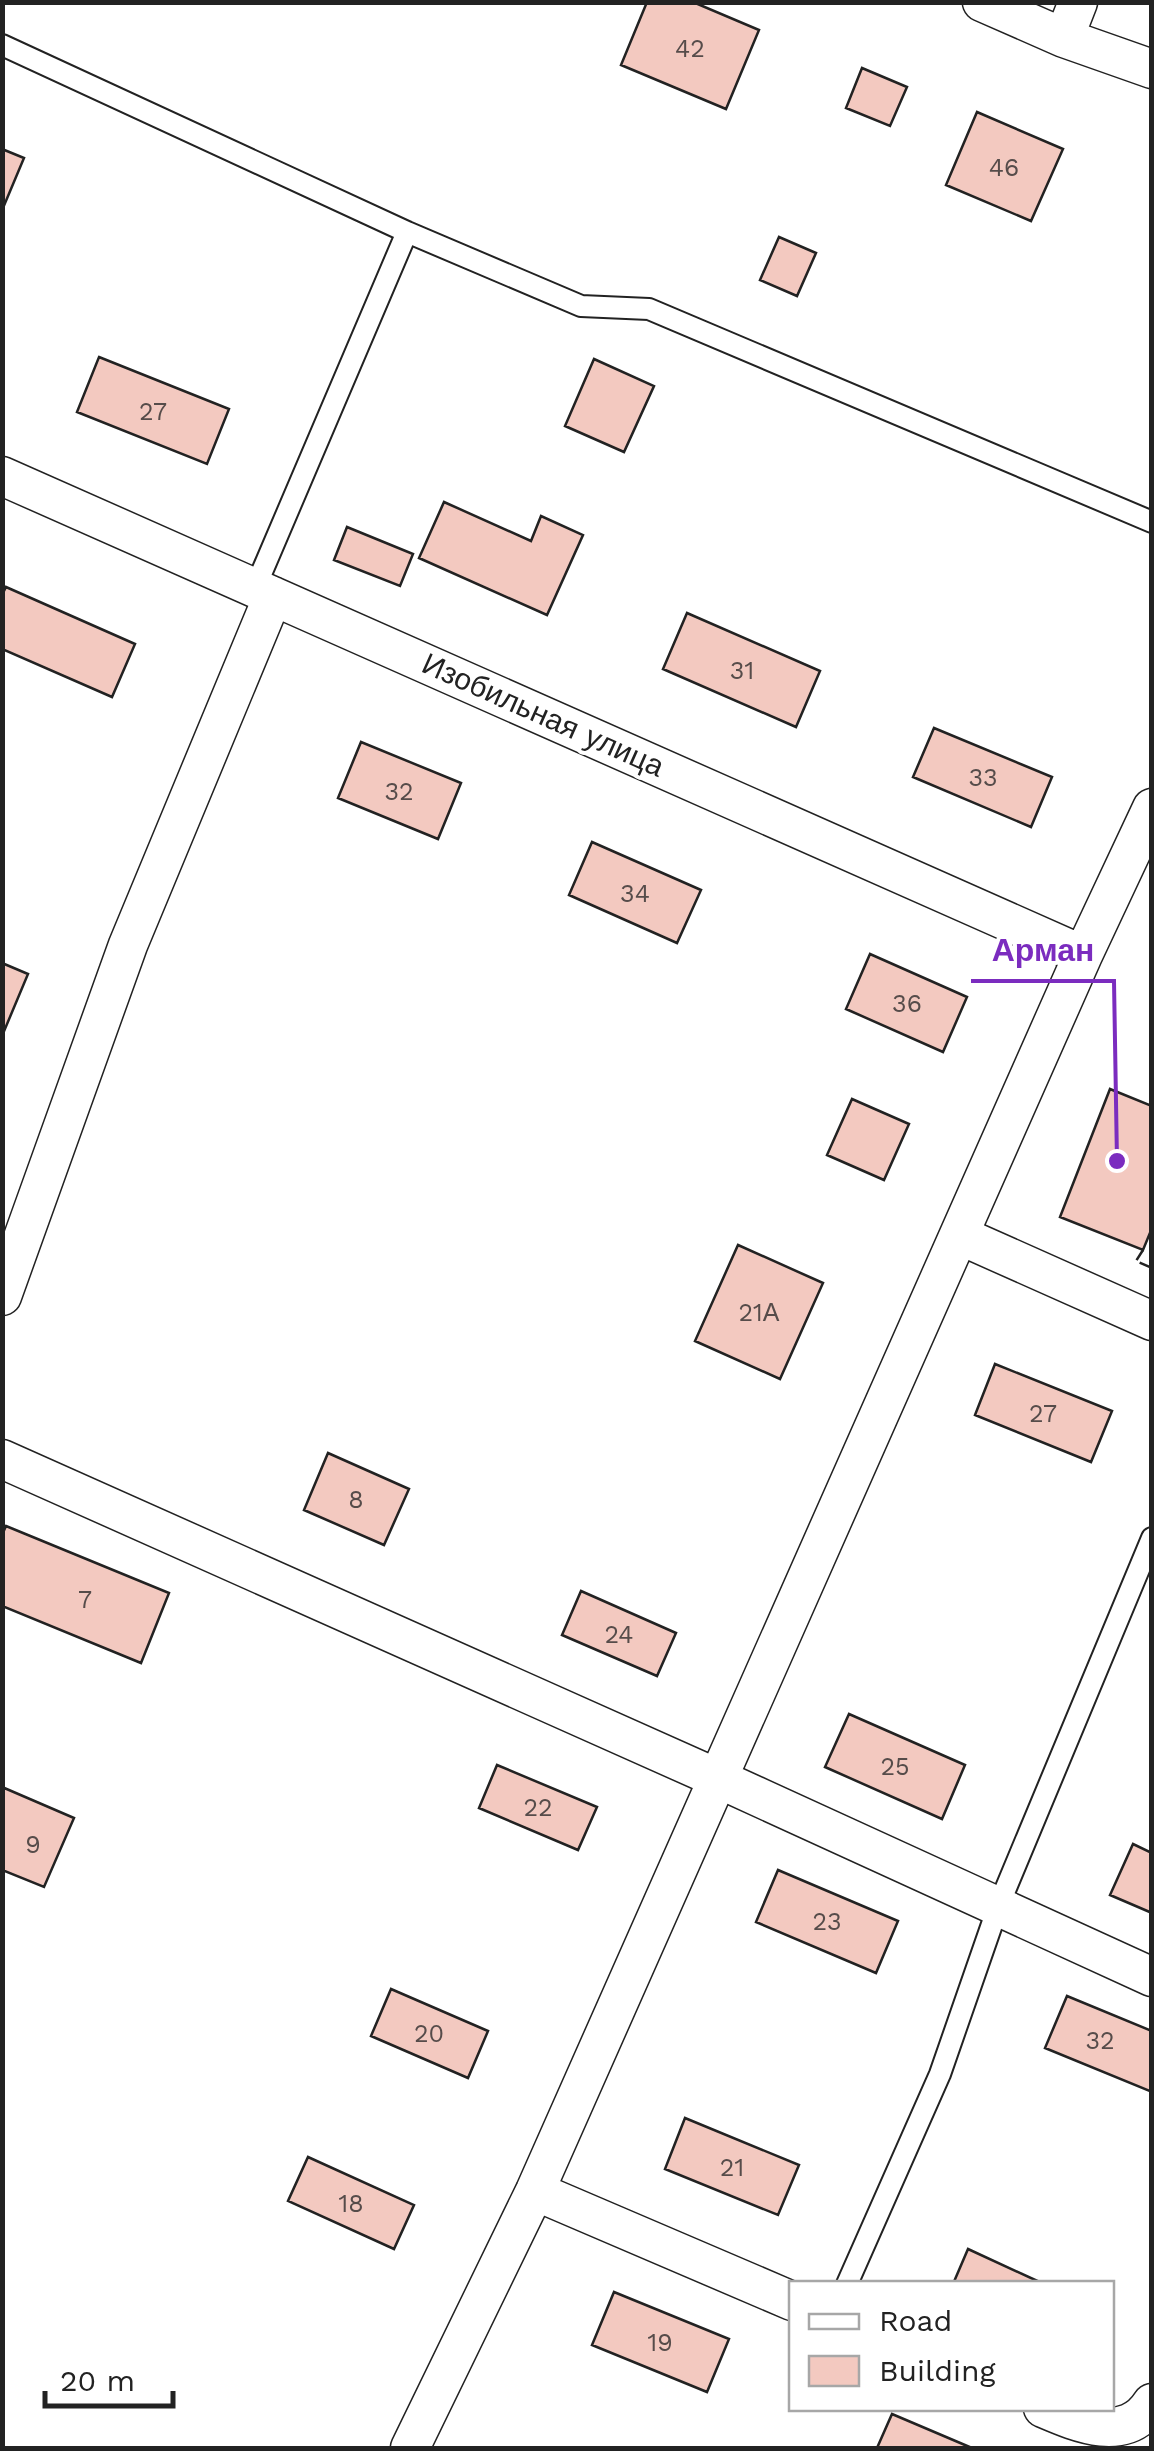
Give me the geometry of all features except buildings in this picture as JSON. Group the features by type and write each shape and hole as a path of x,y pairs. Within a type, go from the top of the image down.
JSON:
{"street":[{"path":"982,2 1064,38 1152,69"},
{"path":"1064,38 1078,2"},
{"name":"Изобильная улица","path":"2,476 1082,955"},
{"path":"2,1296 128,945 264,592"},
{"path":"410,2448 535,2190 1082,955 1152,808"},
{"path":"959,1235 1152,1321"},
{"path":"2,1458 1152,1977"},
{"path":"535,2190 789,2300"},
{"path":"1050,2411 1081,2425 1116,2428 1144,2415 1152,2403"}],"lane":[{"path":"2,45 407,232 581,306 649,308 1152,522"},
{"path":"264,592 407,232"},
{"path":"848,2281 940,2074 998,1906 1152,1538"}],"fence":[{"path":"1143,1250 1136,1261 1152,1268"}],"place":[{"name":"Арман","path":"1117,1161"}]}
